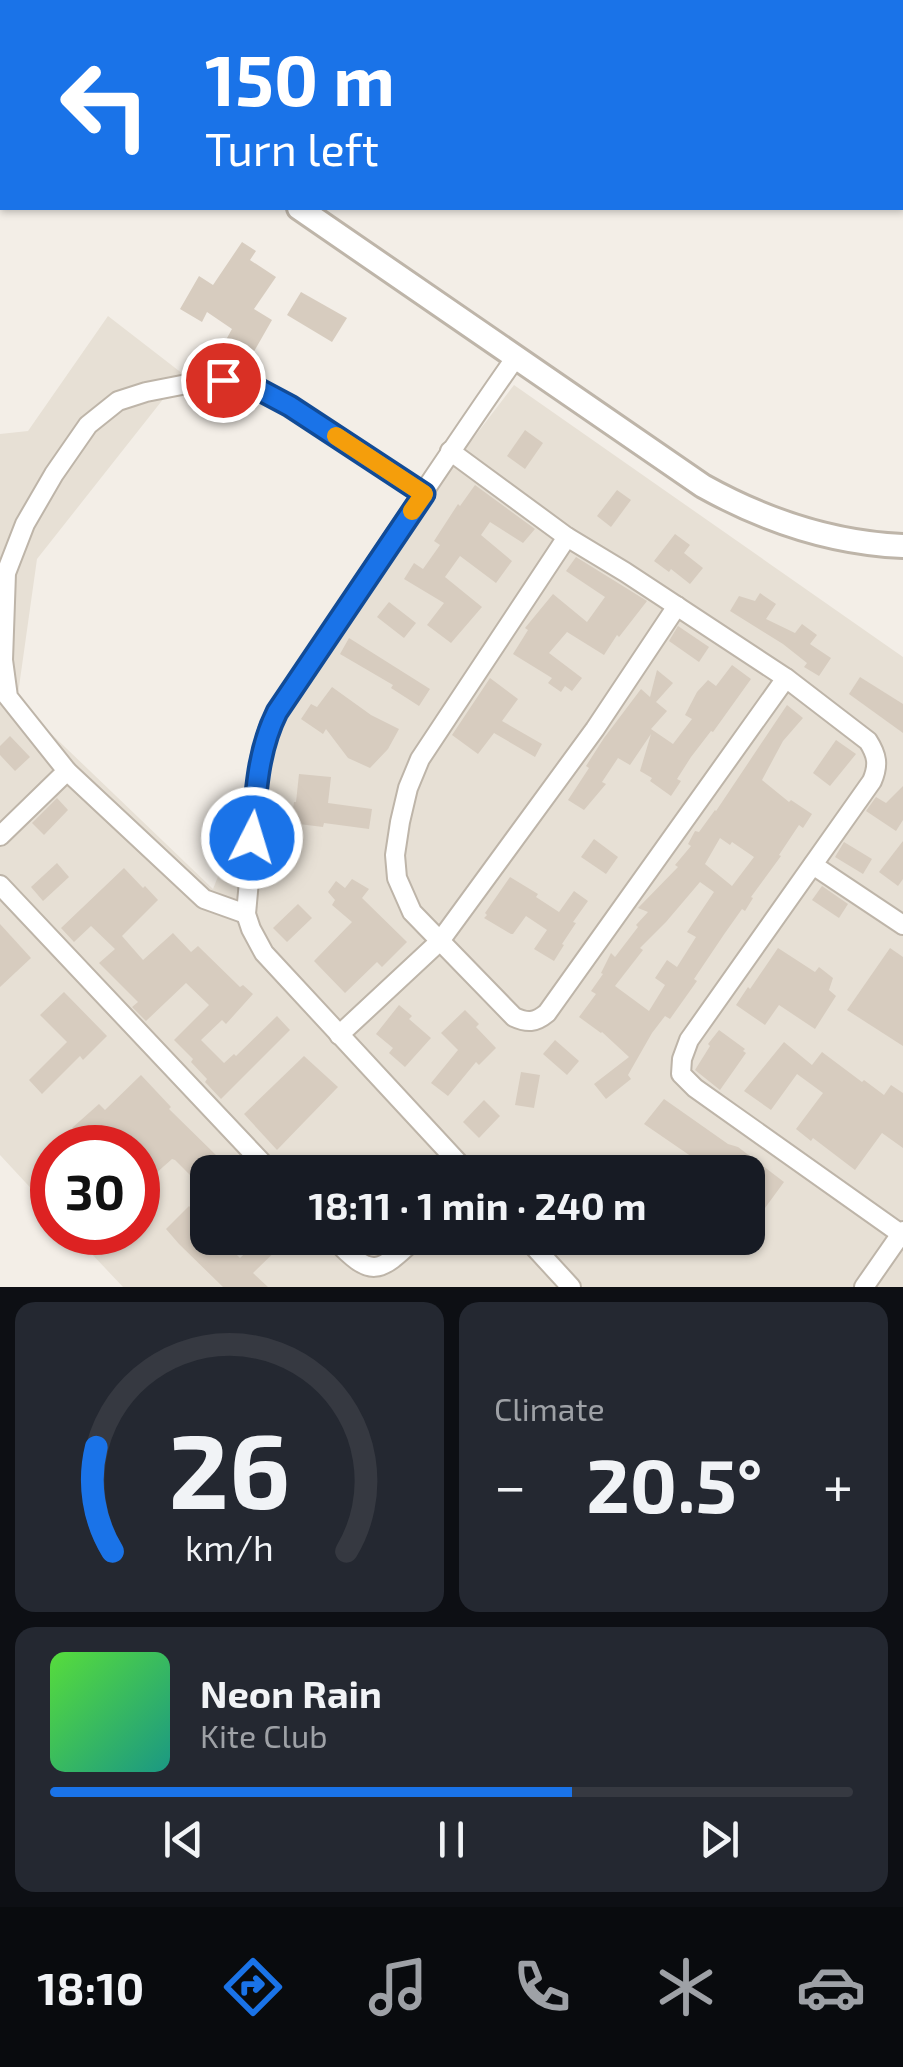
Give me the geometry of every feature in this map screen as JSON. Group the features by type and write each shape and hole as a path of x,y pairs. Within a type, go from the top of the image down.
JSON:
{"street":[{"path":"302,210 703,486 798,530 903,546"},
{"path":"451,1155 264,953 246,914 260,758 268,730 450,451 516,358"},
{"path":"246,914 204,899 67,772 8,697 4,660 6,573 25,524 88,425 118,401 146,392 223,380 258,389 290,406 424,494"},
{"path":"450,451 567,537 786,678 868,741 877,761 872,781 689,1040 681,1074 694,1088 902,1232 864,1287"},
{"path":"567,537 420,759 408,788 395,855 398,878 412,912 514,1017 524,1022 542,1018 786,678"},
{"path":"339,1034 440,941 594,729 677,606"},
{"path":"0,836 67,772"},
{"path":"813,865 903,925"},
{"path":"0,885 255,1155"},
{"path":"350,1255 365,1265 380,1268 398,1255"},
{"path":"542,1255 571,1287"}],"shaded area":[{"path":"108,316 183,374 37,559 17,701 213,889 304,659 514,385 903,657 903,1287 123,1287 93,1255 160,1255 160,1125 30,1125 30,1187 0,1155 0,434 28,431"}],"building":[{"path":"242,242 256,251 250,260 276,277 254,309 272,320 248,362 222,347 232,329 207,312 202,322 180,309 199,276 213,285"},
{"path":"301,292 347,318 332,342 287,315"},
{"path":"525,430 543,443 525,469 507,456"},
{"path":"475,485 535,529 523,543 490,522 481,535 512,561 496,583 460,556 445,577 482,607 451,643 427,625 444,603 404,579 414,563 423,569 440,545 434,541"},
{"path":"617,490 631,500 611,527 597,516"},
{"path":"675,534 690,545 684,553 703,568 690,584 654,561"},
{"path":"576,557 647,601 604,655 567,632 549,653 582,678 572,691 565,686 561,692 548,683 552,678 513,654 528,630 525,628 553,594 587,622 605,597 566,571"},
{"path":"760,593 776,604 766,619 795,633 802,624 817,635 810,644 831,658 819,676 804,667 807,663 783,644 730,611 739,596 755,601"},
{"path":"389,602 416,623 404,638 377,617"},
{"path":"678,626 709,647 699,662 669,641"},
{"path":"349,638 430,689 419,706 391,688 393,685 340,654"},
{"path":"732,665 751,679 691,757 671,796 640,771 651,734 630,765 618,758 602,782 606,784 584,810 568,800 604,738 641,689 650,697 657,670 673,683 656,702 667,711 651,729 673,744 692,719 685,715 697,692 708,680 716,686"},
{"path":"860,677 903,704 903,733 849,694"},
{"path":"490,678 518,699 502,721 542,744 535,757 494,733 478,754 452,735"},
{"path":"332,687 371,715 399,729 388,749 370,768 348,758 326,729 323,734 301,719 311,704 317,707"},
{"path":"787,705 803,718 783,741 762,780 789,802 812,814 803,828 799,825 670,1019 665,1016 652,1033 628,1075 631,1079 606,1099 594,1084 629,1057 579,1017 596,994 591,991 611,953 615,957 648,912 638,908 678,867 675,865 691,846 688,844 695,831 699,832","holes":["720,838 754,857 732,886 705,864","700,882 714,892 687,932 696,937 677,967 667,960 655,978 665,985 649,1011 615,986 643,950 640,948"]},
{"path":"10,736 30,757 15,771 0,755 0,746"},
{"path":"836,740 856,754 830,786 813,773"},
{"path":"299,774 331,777 328,803 372,809 369,829 291,823"},
{"path":"903,786 903,820 896,831 866,811 876,797 886,803"},
{"path":"57,798 68,810 44,835 32,823"},
{"path":"594,839 618,857 606,874 581,857"},
{"path":"903,841 903,879 898,886 879,872"},
{"path":"844,842 872,859 863,874 835,857"},
{"path":"57,863 69,877 43,901 31,887"},
{"path":"124,868 158,900 122,936 143,960 173,933 191,952 198,946 240,987 243,985 253,994 226,1024 222,1020 201,1040 224,1063 277,1016 290,1030 221,1099 191,1062 193,1059 174,1040 209,1005 186,983 146,1021 132,1007 138,1002 99,963 115,949 91,926 74,942 61,928"},
{"path":"510,877 559,912 574,891 588,901 554,961 534,949 547,930 526,916 513,934 484,918"},
{"path":"352,879 369,889 362,898 407,942 382,967 377,962 345,993 314,961 352,922 332,905 335,900 328,892 336,881 345,888"},
{"path":"822,886 848,904 839,918 812,900"},
{"path":"298,904 312,918 287,942 273,928"},
{"path":"0,924 31,958 0,987"},
{"path":"778,948 815,972 819,967 833,978 829,990 836,996 815,1029 779,1005 765,1025 736,1005"},
{"path":"890,948 903,957 903,1046 847,1010"},
{"path":"64,992 107,1036 83,1060 80,1056 42,1094 29,1080 67,1042 40,1015"},
{"path":"399,1005 431,1038 405,1067 389,1053 393,1048 376,1034"},
{"path":"465,1010 496,1048 479,1065 476,1062 448,1096 431,1083 458,1050 441,1033"},
{"path":"719,1030 746,1053 720,1090 695,1070"},
{"path":"555,1040 579,1061 567,1075 543,1054"},
{"path":"784,1042 812,1065 822,1052 884,1095 891,1085 903,1093 903,1148 882,1133 855,1170 796,1129 823,1093 797,1074 771,1110 744,1091"},
{"path":"304,1056 338,1087 277,1150 244,1114"},
{"path":"521,1072 540,1075 534,1108 515,1105"},
{"path":"141,1075 216,1155 190,1155 190,1175 172,1159 160,1170 160,1125 75,1125 99,1104 105,1110"},
{"path":"664,1099 749,1155 689,1155 644,1124"},
{"path":"484,1100 500,1116 479,1138 463,1122"},
{"path":"765,1168 784,1182 765,1208"},
{"path":"190,1207 190,1255 179,1244 166,1229"},
{"path":"190,1255 272,1255 253,1273 268,1287 223,1287"}],"slow traffic":[{"path":"336,436 424,494 412,511"}],"route":[{"path":"223,380 258,389 290,406 424,494 268,730 260,758 252,838"}]}
